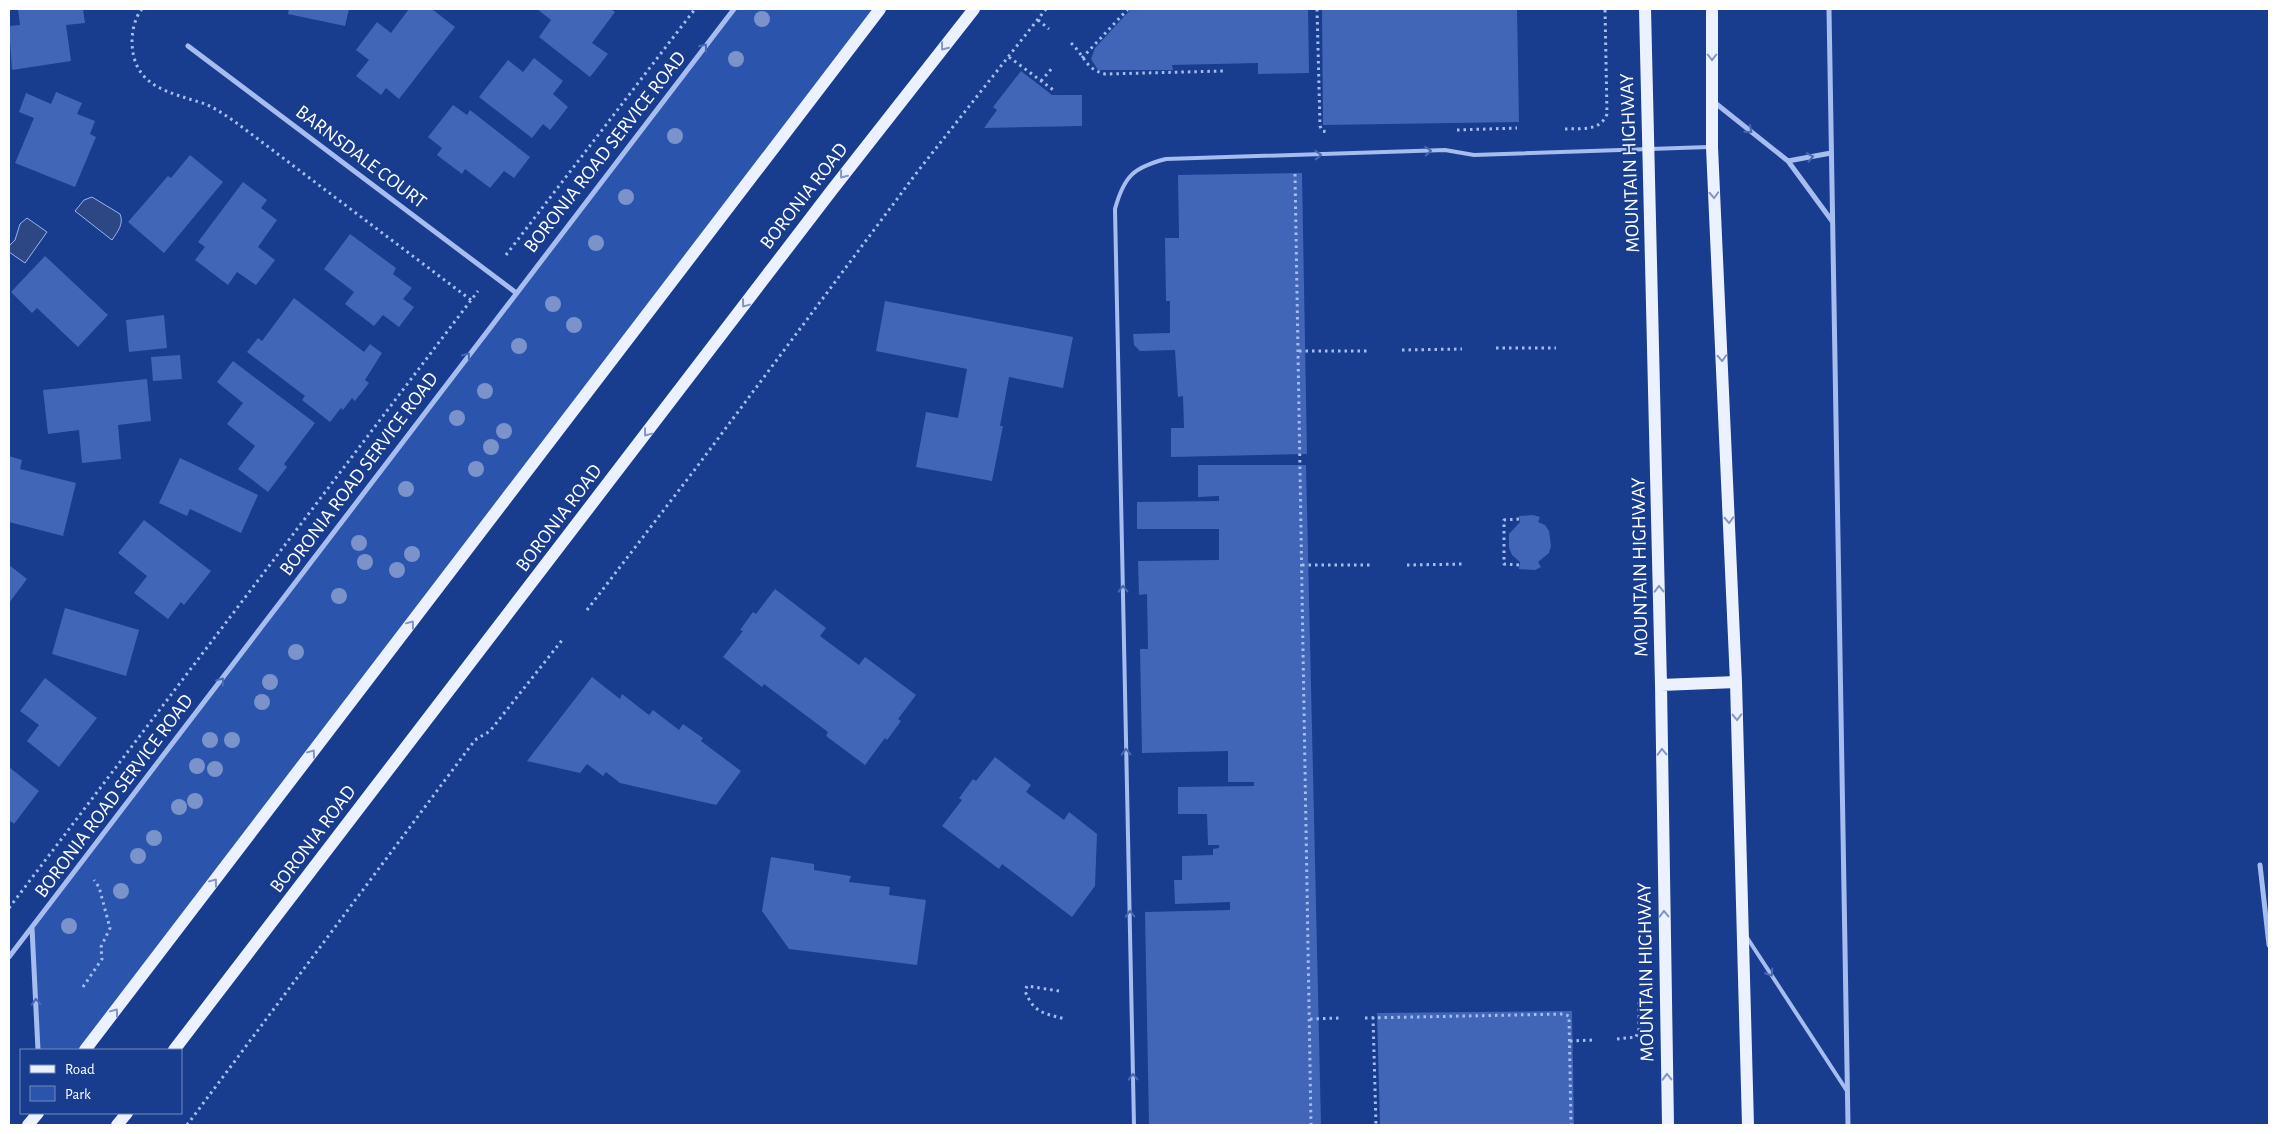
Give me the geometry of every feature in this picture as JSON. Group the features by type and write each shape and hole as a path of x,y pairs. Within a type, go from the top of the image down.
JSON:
{"main road":[{"path":"87,1049 880,9"},
{"name":"BORONIA ROAD","path":"175,1049 832,190 974,9"},
{"name":"MOUNTAIN HIGHWAY","path":"1645,9 1661,685 1668,1125"},
{"path":"1712,9 1712,147 1736,682 1748,1125"},
{"path":"1661,685 1736,682"},
{"path":"28,1125 37,1114"},
{"path":"117,1125 125,1114"}],"street":[{"name":"BORONIA ROAD SERVICE ROAD","path":"9,957 515,292 734,9"},
{"path":"1829,9 1848,1125"},
{"name":"BARNSDALE COURT","path":"188,46 515,292"},
{"path":"1712,100 1788,161 1832,222"},
{"path":"1788,161 1831,152"},
{"path":"2260,864 2269,945"},
{"path":"32,928 38,1049"}],"lane":[{"path":"1134,1125 1115,209 1121,188 1134,171 1150,163 1166,159 1445,150 1474,155 1712,147"},
{"path":"1744,932 1847,1091"}],"path":[{"path":"142,9 133,29 133,48 138,68 146,78 158,88 173,95 205,104 238,124 472,300"},
{"path":"506,254 695,9"},
{"path":"587,610 918,171 1046,9"},
{"path":"1082,58 1128,9"},
{"path":"1317,9 1320,126 1322,131 1335,132"},
{"path":"1565,129 1598,126 1604,122 1607,114 1605,9"},
{"path":"1038,20 1049,29"},
{"path":"1071,44 1094,71 1105,74 1223,71"},
{"path":"1009,57 1056,92"},
{"path":"1042,82 1053,67"},
{"path":"1448,130 1517,128"},
{"path":"1295,173 1311,1125"},
{"path":"9,908 478,291"},
{"path":"1402,350 1462,348"},
{"path":"1496,348 1556,348"},
{"path":"1298,352 1368,351"},
{"path":"1504,564 1506,541 1504,520 1519,519"},
{"path":"1406,565 1465,564"},
{"path":"1499,564 1519,565"},
{"path":"1302,565 1371,566"},
{"path":"187,1125 475,740 490,731 563,640"},
{"path":"83,987 102,959 101,947 110,928 99,887 89,876"},
{"path":"1059,991 1027,986 1025,991 1027,1000 1035,1008 1065,1019"},
{"path":"1617,1039 1636,1037 1639,1030 1639,1002"},
{"path":"1365,1018 1564,1014 1570,1018 1571,1125"},
{"path":"1373,1017 1376,1125"},
{"path":"1310,1019 1340,1018"},
{"path":"1570,1041 1593,1040"}],"green space":[{"path":"734,9 880,9 86,1049 38,1049 32,928"}],"shaded area":[{"path":"92,197 120,214 121,224 112,240 75,211 84,200"},
{"path":"27,218 47,232 25,263 9,252 9,246 15,240 20,224"}],"building":[{"path":"18,9 83,9 85,23 66,25 71,61 12,70 9,26 20,25"},
{"path":"289,9 349,9 345,26 288,14"},
{"path":"409,9 432,9 455,27 399,99 386,88 381,95 356,76 369,60 356,50 377,22 391,33"},
{"path":"537,9 611,9 615,12 592,43 608,54 590,77 539,37 551,20"},
{"path":"1131,9 1308,9 1309,73 1258,74 1258,63 1172,65 1173,70 1098,70 1091,59 1095,48"},
{"path":"1322,9 1517,9 1519,122 1323,125"},
{"path":"534,58 563,81 553,94 568,107 550,130 543,124 532,138 479,97 508,60 523,72"},
{"path":"1021,71 1052,95 1082,95 1082,126 984,128 997,110 993,107"},
{"path":"56,92 82,103 77,114 95,121 90,134 96,137 75,187 15,163 34,118 19,112 26,93 51,104"},
{"path":"453,105 467,115 470,110 530,157 514,178 504,171 490,188 465,169 462,174 437,155 442,148 428,137"},
{"path":"190,155 223,182 164,253 128,222 168,176 171,178"},
{"path":"1302,173 1307,454 1171,457 1171,428 1184,428 1183,396 1178,397 1175,350 1140,351 1134,345 1133,334 1170,333 1170,301 1166,301 1165,238 1179,238 1178,175"},
{"path":"243,182 267,200 261,208 277,220 258,247 275,260 256,285 237,272 228,285 195,260 205,247 198,242"},
{"path":"350,234 396,268 393,274 412,288 403,299 414,307 399,327 383,315 374,326 345,304 354,292 324,269"},
{"path":"45,256 108,315 78,347 37,308 32,313 11,292"},
{"path":"294,298 364,352 370,344 382,353 365,380 369,383 355,401 352,398 330,422 302,400 305,396 247,352 258,338 262,341"},
{"path":"885,301 1073,337 1063,388 1009,377 1000,426 1003,426 992,481 916,467 926,412 958,418 967,369 876,351"},
{"path":"164,315 167,348 129,352 126,320"},
{"path":"180,355 182,379 153,381 151,357"},
{"path":"233,361 315,423 284,464 287,467 268,492 238,469 255,446 227,424 243,403 217,382"},
{"path":"147,379 151,421 118,425 121,459 82,463 79,430 48,434 43,390"},
{"path":"9,456 22,460 20,469 76,483 63,536 9,522"},
{"path":"180,458 258,495 241,533 190,509 187,516 159,503"},
{"path":"1198,465 1306,465 1321,1125 1149,1125 1145,912 1230,910 1230,902 1175,904 1174,880 1182,880 1182,856 1213,855 1213,849 1219,848 1219,845 1208,845 1207,814 1178,814 1178,787 1254,786 1254,782 1228,782 1228,751 1142,753 1140,649 1148,649 1147,594 1139,595 1138,561 1219,560 1219,529 1137,529 1137,502 1219,501 1219,496 1198,497"},
{"path":"1533,515 1540,517 1538,522 1545,525 1549,531 1551,546 1549,553 1538,562 1541,567 1535,570 1519,569 1520,562 1512,555 1509,548 1509,534 1520,522 1519,516"},
{"path":"144,520 211,571 184,605 181,602 168,619 134,593 147,576 118,553"},
{"path":"9,565 27,579 9,603"},
{"path":"775,589 826,628 820,636 859,665 865,657 916,695 898,719 901,721 887,740 885,738 865,765 826,736 828,732 764,684 762,687 723,657 743,631 740,630 753,612 756,614"},
{"path":"65,608 139,630 126,676 52,654"},
{"path":"592,677 620,699 622,694 649,715 653,710 679,730 683,724 703,738 701,741 741,771 716,805 620,783 606,772 603,776 587,764 580,773 527,761"},
{"path":"45,678 97,718 59,767 27,741 39,725 20,711"},
{"path":"995,757 1031,785 1026,792 1064,820 1069,812 1097,834 1095,886 1072,917 1002,864 999,869 942,826 962,800 959,798 973,779 976,781"},
{"path":"9,767 39,791 14,824 9,820"},
{"path":"771,857 814,864 814,870 851,876 849,882 890,887 889,895 926,900 917,965 789,949 762,911"},
{"path":"1572,1011 1574,1125 1380,1125 1377,1013"}]}
